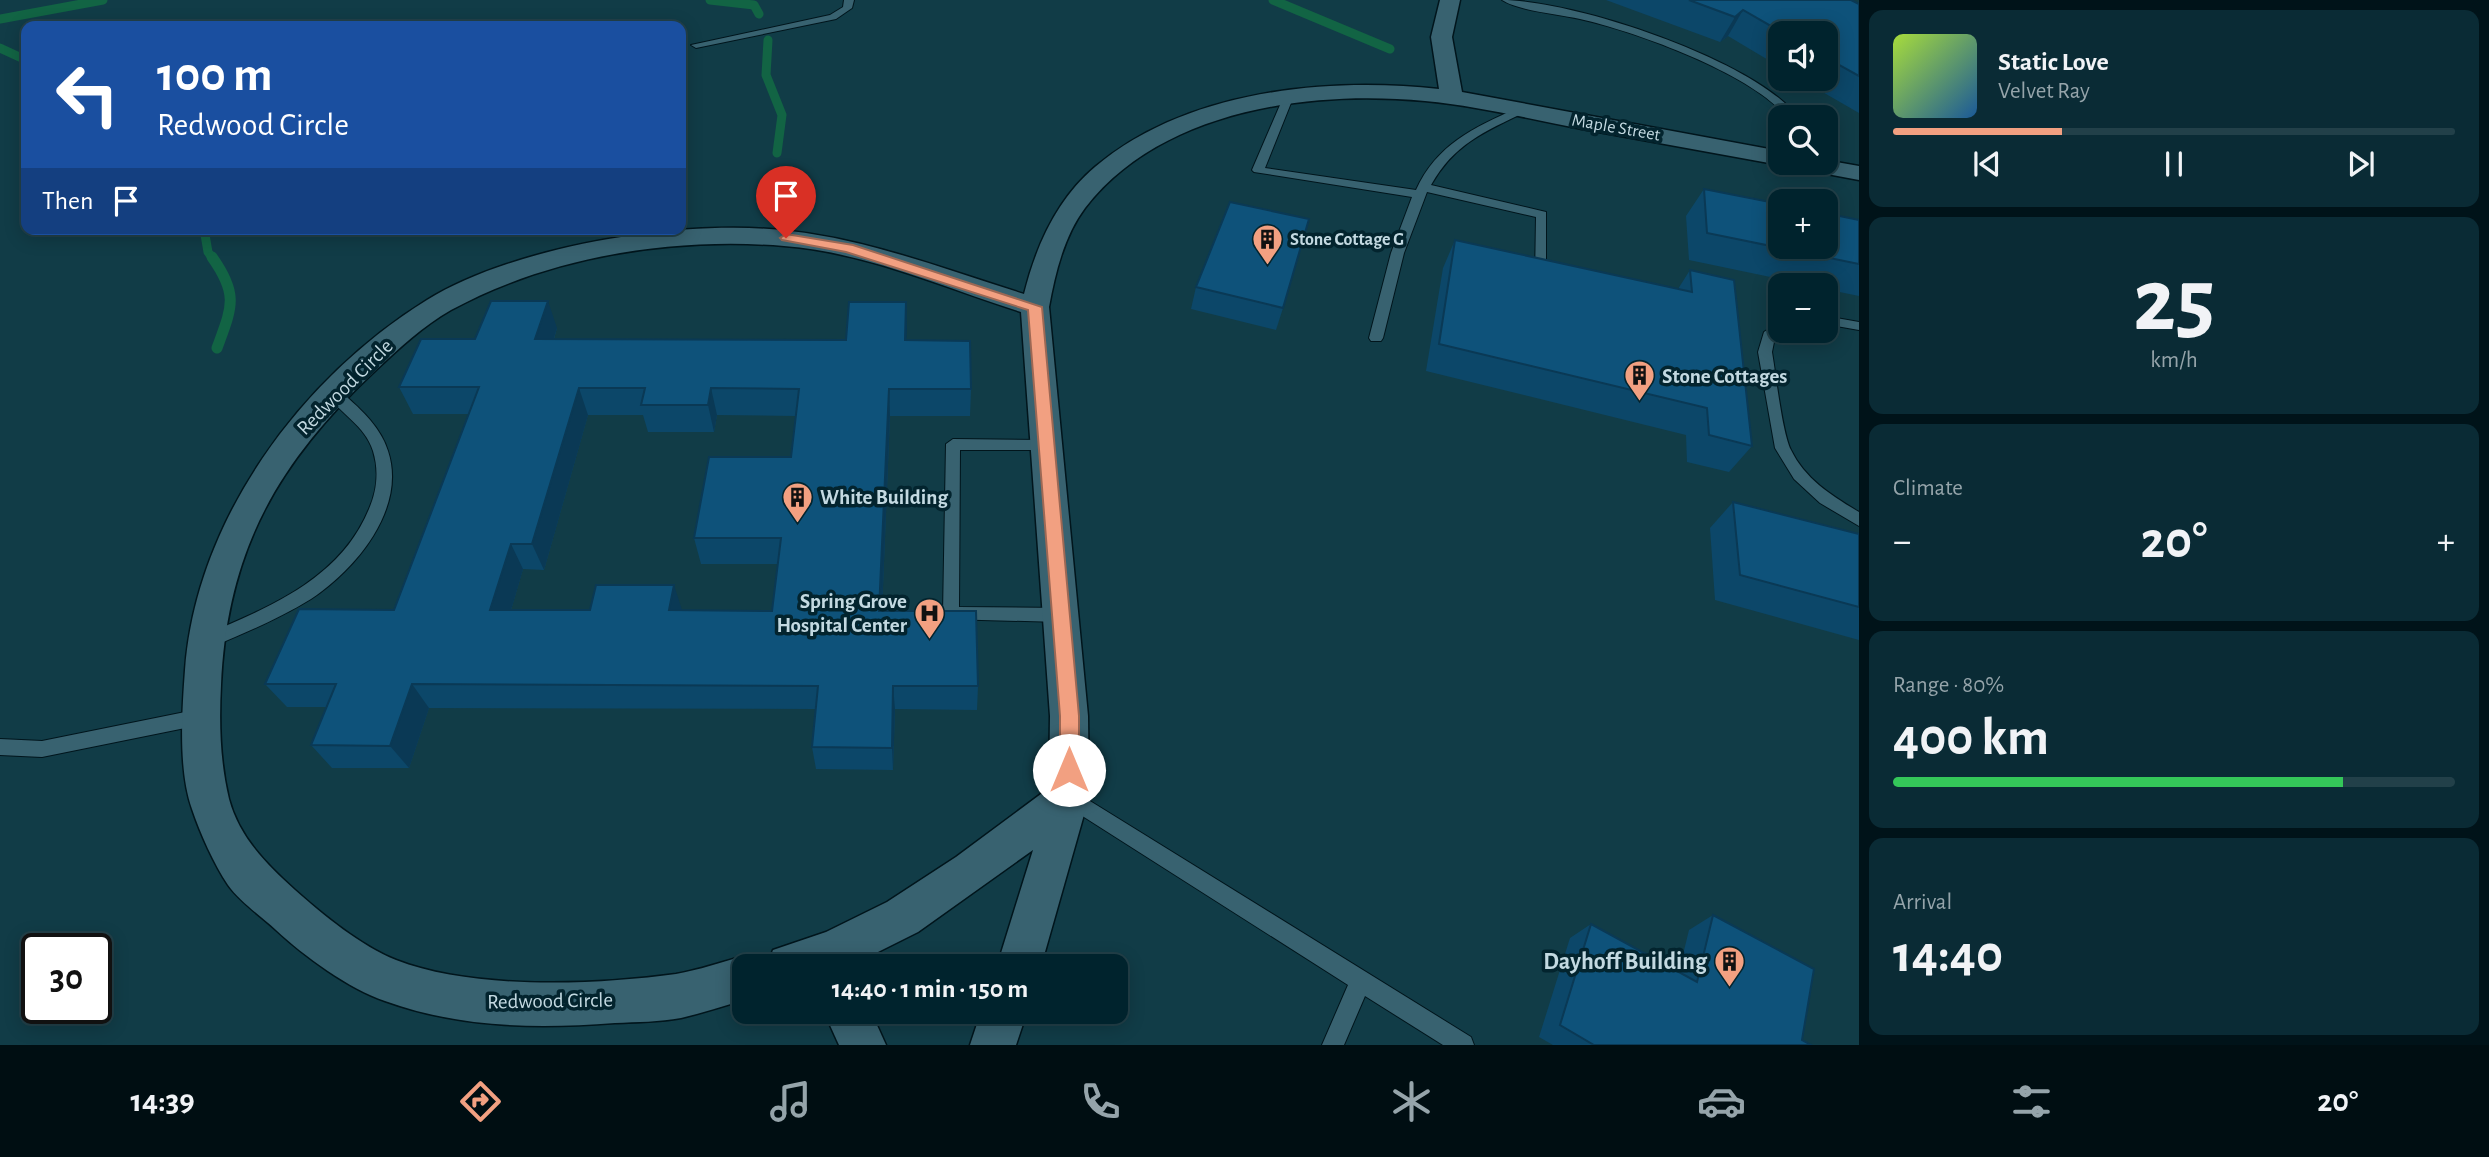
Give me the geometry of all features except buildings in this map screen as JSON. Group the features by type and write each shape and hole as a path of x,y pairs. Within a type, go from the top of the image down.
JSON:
{"street":[{"path":"1450,0 1443,13 1440,41 1452,98"},
{"name":"Maple Street","path":"1023,954 1069,797 1069,716 1035,307 1044,263 1075,203 1101,176 1130,152 1171,131 1212,115 1288,98 1362,92 1452,98 1768,156"},
{"path":"1838,169 1859,173"},
{"name":"Redwood Circle","path":"732,981 678,996 582,1003 481,1003 387,980 312,934 244,872 210,805 200,717 205,642 219,574 253,499 286,448 333,393 391,340 439,306 492,281 552,260 626,244 710,236 786,238 848,248 1035,307"},
{"path":"830,954 916,912 1069,797"},
{"path":"853,1024 863,1045"},
{"path":"993,1045 1000,1024"}],"lane":[{"path":"696,45 833,17 842,13 849,0"},
{"path":"1507,0 1607,23 1737,75 1771,94 1782,105"},
{"path":"1288,98 1258,170 1421,191 1542,215 1541,282"},
{"path":"1376,338 1413,208 1429,173 1472,133 1521,110"},
{"path":"1838,322 1859,326"},
{"path":"1768,339 1765,352 1782,448 1800,475 1825,499 1859,520"},
{"path":"205,642 289,602 334,572 363,540 383,499 386,470 376,443 359,415 333,393"},
{"path":"1046,445 953,444 950,614 1061,615"},
{"path":"0,747 42,749 200,717"},
{"path":"1069,797 1463,1045"},
{"path":"1333,1045 1362,981"}],"shaded area":[{"name":"Spring Grove Hospital Center","path":"0,0 1859,0 1859,1045 0,1045"}],"waterway":[{"path":"0,19 103,0"},
{"path":"710,0 754,5 759,14"},
{"path":"1273,0 1390,49"},
{"path":"768,40 766,75 782,115 777,153"},
{"path":"0,48 21,58"},
{"path":"205,235 208,252 213,259"},
{"path":"212,257 226,281 230,301 217,348"}],"place":[{"name":"Stone Cottage G","path":"1267,267"},
{"name":"Stone Cottages","path":"1639,403"},
{"name":"White Building","path":"797,524"},
{"name":"Spring Grove Hospital Center","path":"930,640"},
{"name":"Dayhoff Building","path":"1730,989"}],"route":[{"path":"786,238 848,248 1035,307 1069,716 1069,770"}]}
